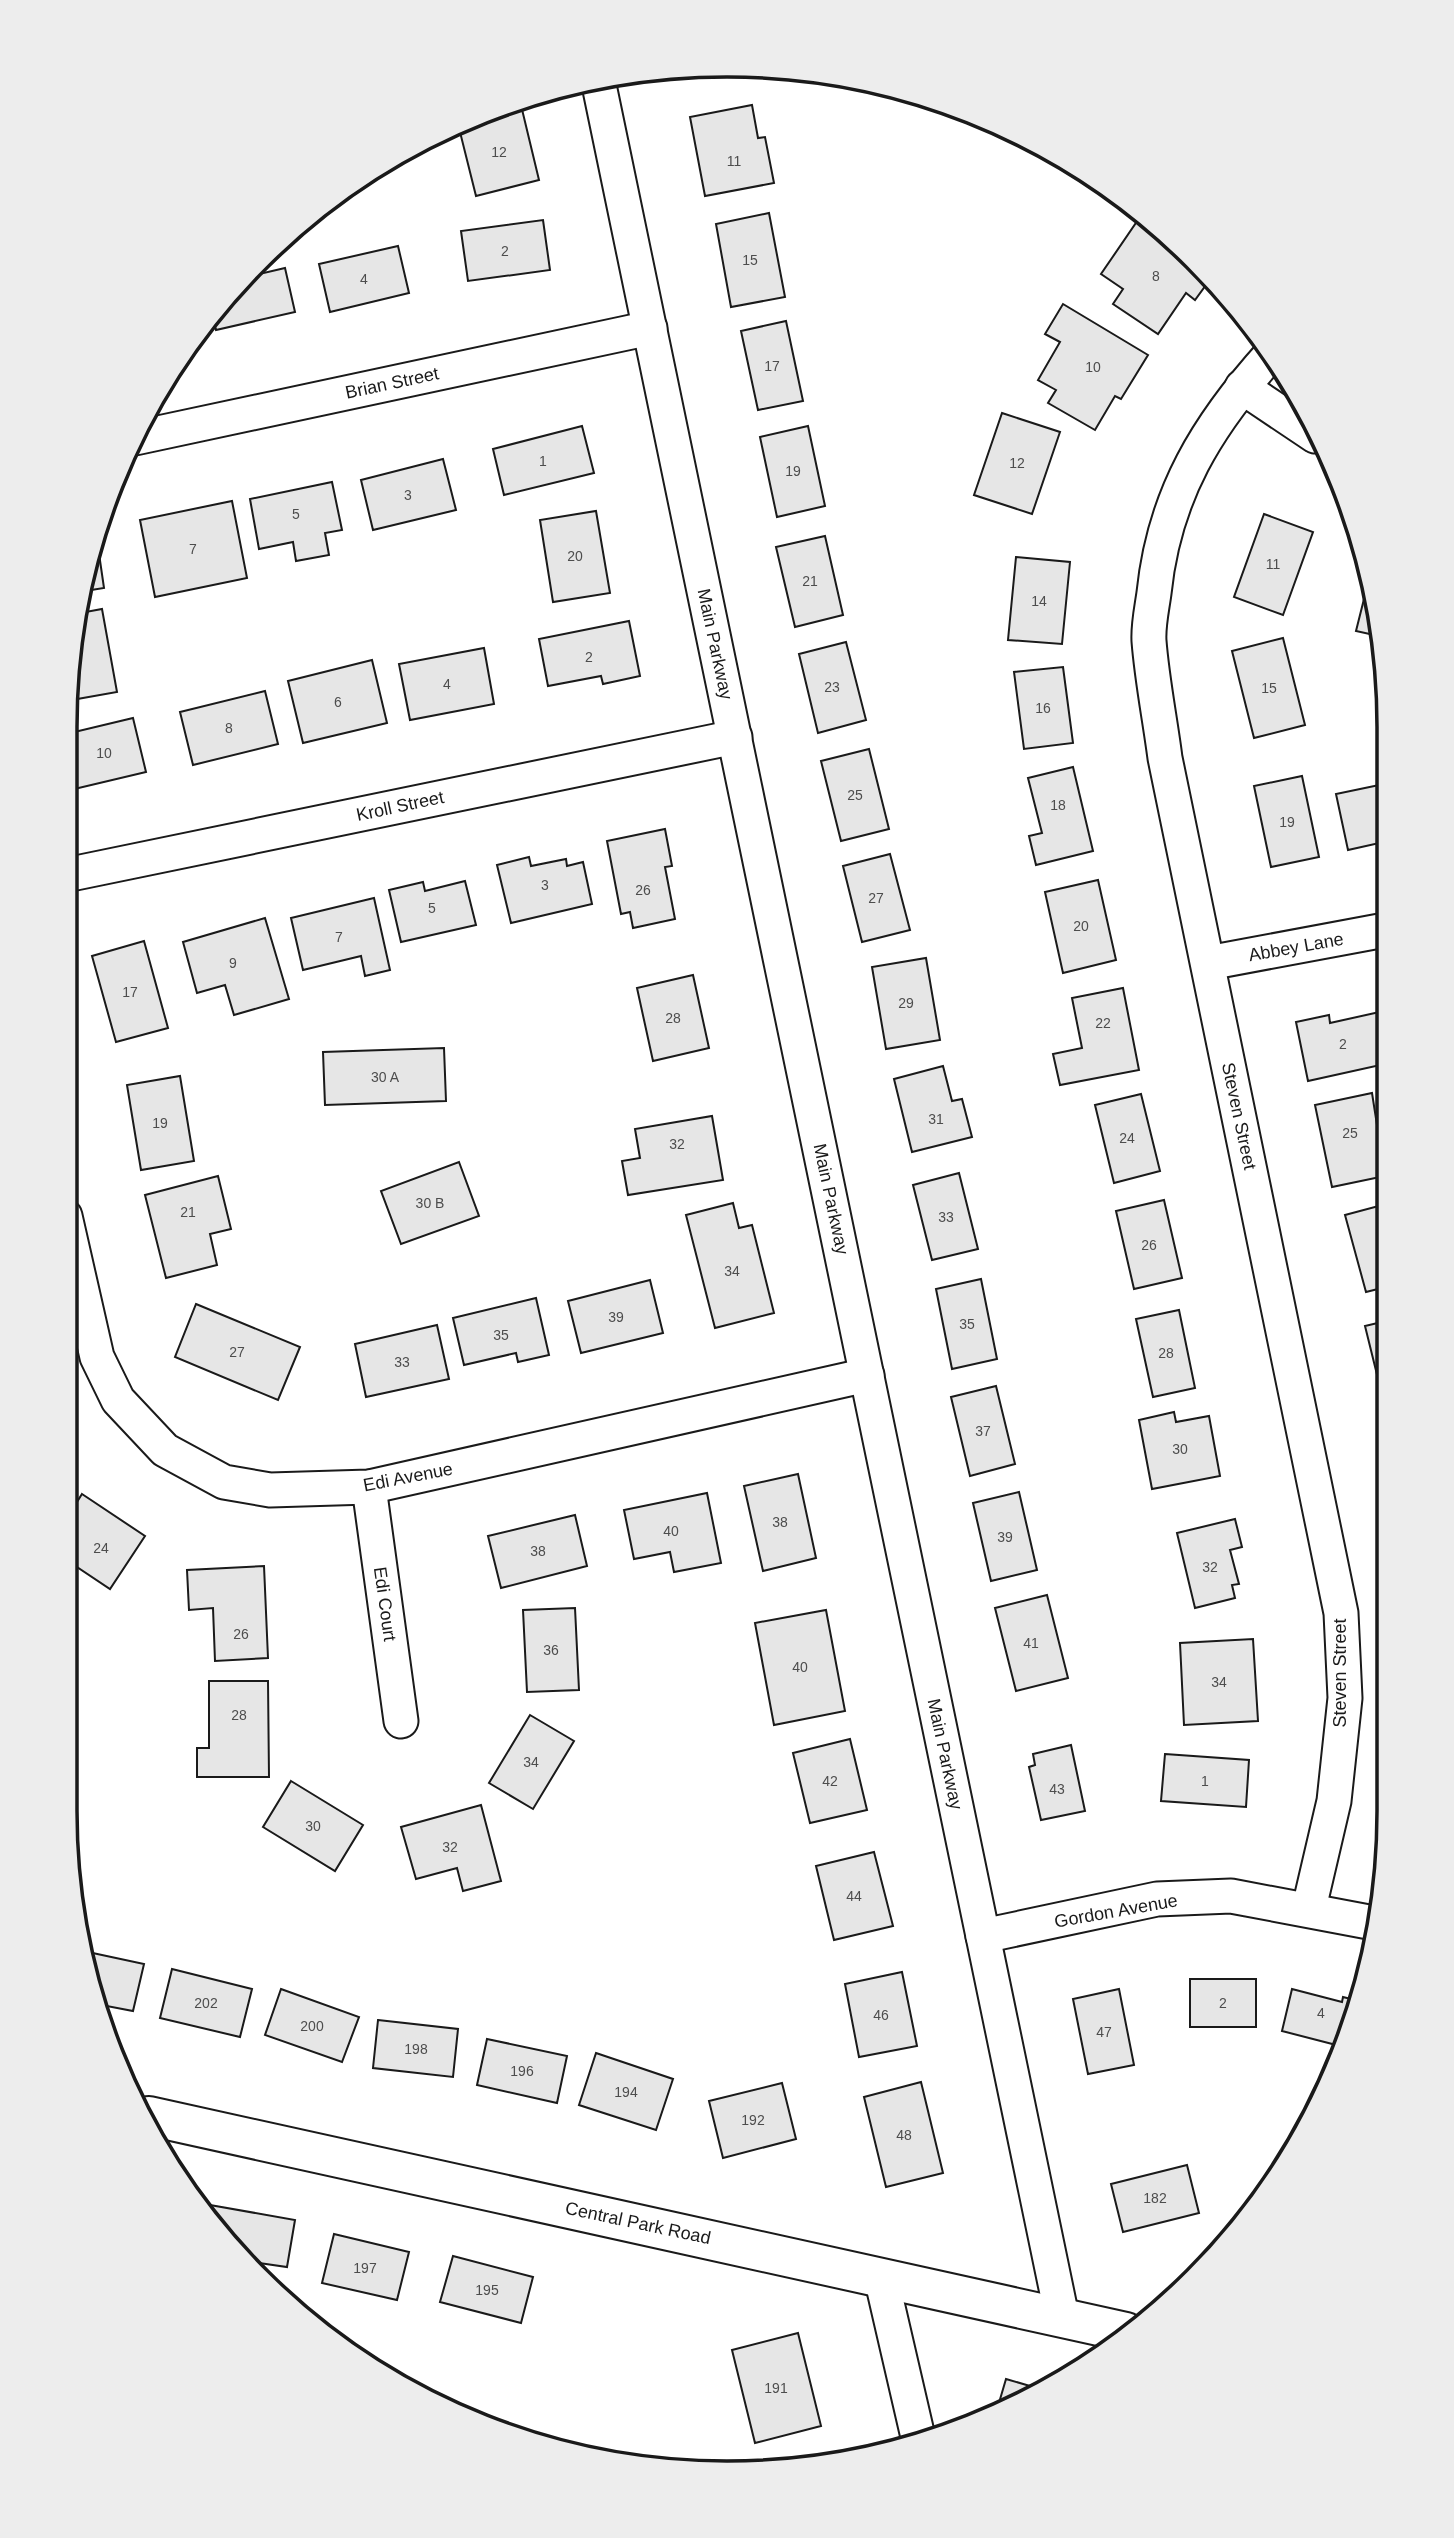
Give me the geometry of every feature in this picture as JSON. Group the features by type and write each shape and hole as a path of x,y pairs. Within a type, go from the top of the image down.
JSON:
{"street":[{"name":"Main Parkway","path":"600,89 1062,2317"},
{"name":"Brian Street","path":"146,436 650,328"},
{"name":"Steven Street","path":"1264,362 1203,440 1172,504 1157,565 1149,639 1165,758 1341,1614 1345,1698 1334,1801 1308,1908"},
{"path":"1242,387 1304,429"},
{"name":"Kroll Street","path":"77,873 735,737"},
{"name":"Abbey Lane","path":"1208,963 1377,931"},
{"name":"Edi Avenue","path":"77,1269 97,1357 118,1399 165,1450 224,1482 270,1490 369,1487 867,1375"},
{"name":"Edi Court","path":"369,1487 401,1721"},
{"name":"Gordon Avenue","path":"983,1937 1157,1899 1231,1896 1308,1908 1367,1921"},
{"name":"Central Park Road","path":"154,2117 1118,2330"},
{"path":"881,2277 917,2433"}],"building":[{"path":"752,105 758,138 765,137 774,183 705,196 690,117"},
{"path":"522,110 539,180 476,196 461,134"},
{"path":"769,213 785,297 731,307 716,224"},
{"path":"543,220 550,270 468,281 461,231"},
{"path":"1137,222 1205,286 1195,300 1186,293 1158,334 1113,304 1123,289 1101,274"},
{"path":"398,246 409,293 330,312 319,264"},
{"path":"285,268 295,312 216,330 215,326 261,274"},
{"path":"1063,304 1148,355 1121,399 1115,396 1095,430 1048,403 1056,390 1038,380 1060,342 1045,334"},
{"path":"786,321 803,401 758,410 741,331"},
{"path":"1002,413 1060,432 1032,514 974,495"},
{"path":"582,426 594,473 504,495 493,449"},
{"path":"808,426 825,506 777,517 760,437"},
{"path":"443,459 456,510 373,530 361,480"},
{"path":"332,482 342,530 325,533 329,555 296,561 293,542 259,549 250,499"},
{"path":"232,501 247,578 155,597 140,520"},
{"path":"596,511 610,593 553,602 540,520"},
{"path":"1264,514 1313,532 1283,615 1234,597"},
{"path":"825,536 843,615 795,627 776,547"},
{"path":"100,557 104,588 91,590"},
{"path":"1016,557 1070,562 1062,644 1008,640"},
{"path":"1364,597 1370,634 1356,631"},
{"path":"102,609 117,692 78,699 78,684 87,612"},
{"path":"629,621 640,676 603,684 601,676 548,686 539,639"},
{"path":"1283,638 1305,725 1254,738 1232,651"},
{"path":"846,642 866,720 818,733 799,654"},
{"path":"484,648 494,704 410,720 399,664"},
{"path":"372,660 387,723 303,743 288,681"},
{"path":"1063,667 1073,743 1024,749 1014,672"},
{"path":"265,691 278,744 193,765 180,712"},
{"path":"133,718 146,772 77,788 77,731"},
{"path":"869,749 889,829 841,841 821,761"},
{"path":"1073,767 1093,851 1036,865 1029,836 1042,833 1028,778"},
{"path":"1302,776 1319,857 1271,867 1254,786"},
{"path":"1377,785 1377,844 1348,850 1336,794"},
{"path":"665,829 672,866 665,867 675,919 633,928 630,912 621,914 607,841"},
{"path":"890,854 910,930 862,942 843,866"},
{"path":"529,857 531,866 566,859 567,866 583,862 592,904 511,923 497,865"},
{"path":"1098,880 1116,960 1063,973 1045,892"},
{"path":"465,881 476,925 401,942 389,890 423,882 425,891"},
{"path":"374,898 390,970 365,976 361,956 303,970 291,918"},
{"path":"265,918 289,999 234,1015 225,985 197,993 183,942"},
{"path":"144,941 168,1028 116,1042 92,956"},
{"path":"926,958 940,1040 886,1049 872,967"},
{"path":"693,975 709,1048 653,1061 637,988"},
{"path":"1123,988 1139,1070 1060,1085 1053,1054 1082,1048 1072,998"},
{"path":"1377,1013 1377,1066 1308,1081 1296,1022 1329,1015 1330,1023"},
{"path":"444,1048 446,1101 325,1105 323,1052"},
{"path":"943,1066 952,1101 962,1099 972,1137 912,1152 894,1079"},
{"path":"180,1076 194,1161 141,1170 127,1085"},
{"path":"1372,1093 1377,1125 1377,1178 1332,1187 1315,1105"},
{"path":"1141,1094 1160,1171 1114,1183 1095,1105"},
{"path":"712,1116 723,1180 628,1195 622,1161 640,1158 635,1129"},
{"path":"459,1162 479,1216 401,1244 381,1191"},
{"path":"959,1173 978,1249 932,1260 913,1185"},
{"path":"218,1176 231,1229 210,1234 217,1265 166,1278 145,1195"},
{"path":"1164,1200 1182,1278 1134,1289 1116,1211"},
{"path":"733,1203 739,1228 752,1225 774,1313 715,1328 686,1215"},
{"path":"1377,1206 1377,1289 1366,1292 1345,1215"},
{"path":"981,1279 997,1359 952,1369 936,1289"},
{"path":"650,1280 663,1333 581,1353 568,1301"},
{"path":"536,1298 549,1355 518,1362 516,1353 464,1365 453,1318"},
{"path":"196,1304 300,1347 278,1400 175,1357"},
{"path":"1179,1310 1195,1388 1153,1397 1136,1319"},
{"path":"1377,1323 1377,1375 1365,1326"},
{"path":"437,1325 449,1379 366,1397 355,1344"},
{"path":"996,1386 1015,1464 970,1476 951,1397"},
{"path":"1174,1412 1176,1422 1209,1416 1220,1476 1152,1489 1139,1420"},
{"path":"798,1474 816,1558 763,1571 744,1486"},
{"path":"1019,1492 1037,1570 991,1581 973,1503"},
{"path":"707,1493 721,1563 674,1572 670,1552 634,1559 624,1510"},
{"path":"82,1494 145,1536 110,1589 77,1567 77,1502"},
{"path":"575,1515 587,1566 501,1588 488,1536"},
{"path":"1235,1519 1242,1547 1230,1550 1239,1584 1232,1585 1235,1598 1195,1608 1177,1533"},
{"path":"264,1566 268,1658 215,1661 213,1608 189,1610 187,1570"},
{"path":"1047,1595 1068,1678 1016,1691 995,1608"},
{"path":"575,1608 579,1690 527,1692 523,1610"},
{"path":"826,1610 845,1711 774,1725 755,1623"},
{"path":"1253,1639 1258,1721 1184,1725 1180,1643"},
{"path":"209,1681 268,1681 269,1777 197,1777 197,1748 209,1748"},
{"path":"530,1715 574,1741 533,1809 489,1783"},
{"path":"850,1739 867,1810 810,1823 793,1753"},
{"path":"1071,1745 1085,1811 1041,1820 1029,1767 1035,1765 1033,1754"},
{"path":"1165,1754 1249,1760 1246,1807 1161,1801"},
{"path":"291,1781 363,1825 335,1871 263,1827"},
{"path":"481,1805 501,1881 463,1891 457,1868 416,1879 401,1827"},
{"path":"874,1852 893,1926 834,1940 816,1866"},
{"path":"93,1953 144,1964 133,2011 107,2006"},
{"path":"172,1969 252,1989 240,2037 160,2018"},
{"path":"902,1972 917,2046 859,2057 845,1984"},
{"path":"1190,1979 1256,1979 1256,2027 1190,2027"},
{"path":"281,1989 359,2017 342,2062 265,2035"},
{"path":"1119,1989 1134,2065 1088,2074 1073,1999"},
{"path":"1292,1989 1342,2002 1343,1997 1349,1999 1334,2044 1282,2031"},
{"path":"378,2020 458,2029 453,2077 373,2068"},
{"path":"487,2039 567,2056 557,2103 477,2085"},
{"path":"596,2053 673,2079 656,2130 579,2105"},
{"path":"921,2082 943,2173 886,2187 864,2097"},
{"path":"782,2083 796,2139 723,2158 709,2101"},
{"path":"1187,2165 1199,2213 1123,2232 1111,2184"},
{"path":"210,2205 295,2220 287,2267 260,2263"},
{"path":"334,2234 409,2252 397,2300 322,2283"},
{"path":"453,2256 533,2277 521,2323 440,2302"},
{"path":"798,2333 821,2426 755,2443 732,2350"},
{"path":"1006,2379 1030,2386 1014,2394 1000,2401"}]}
